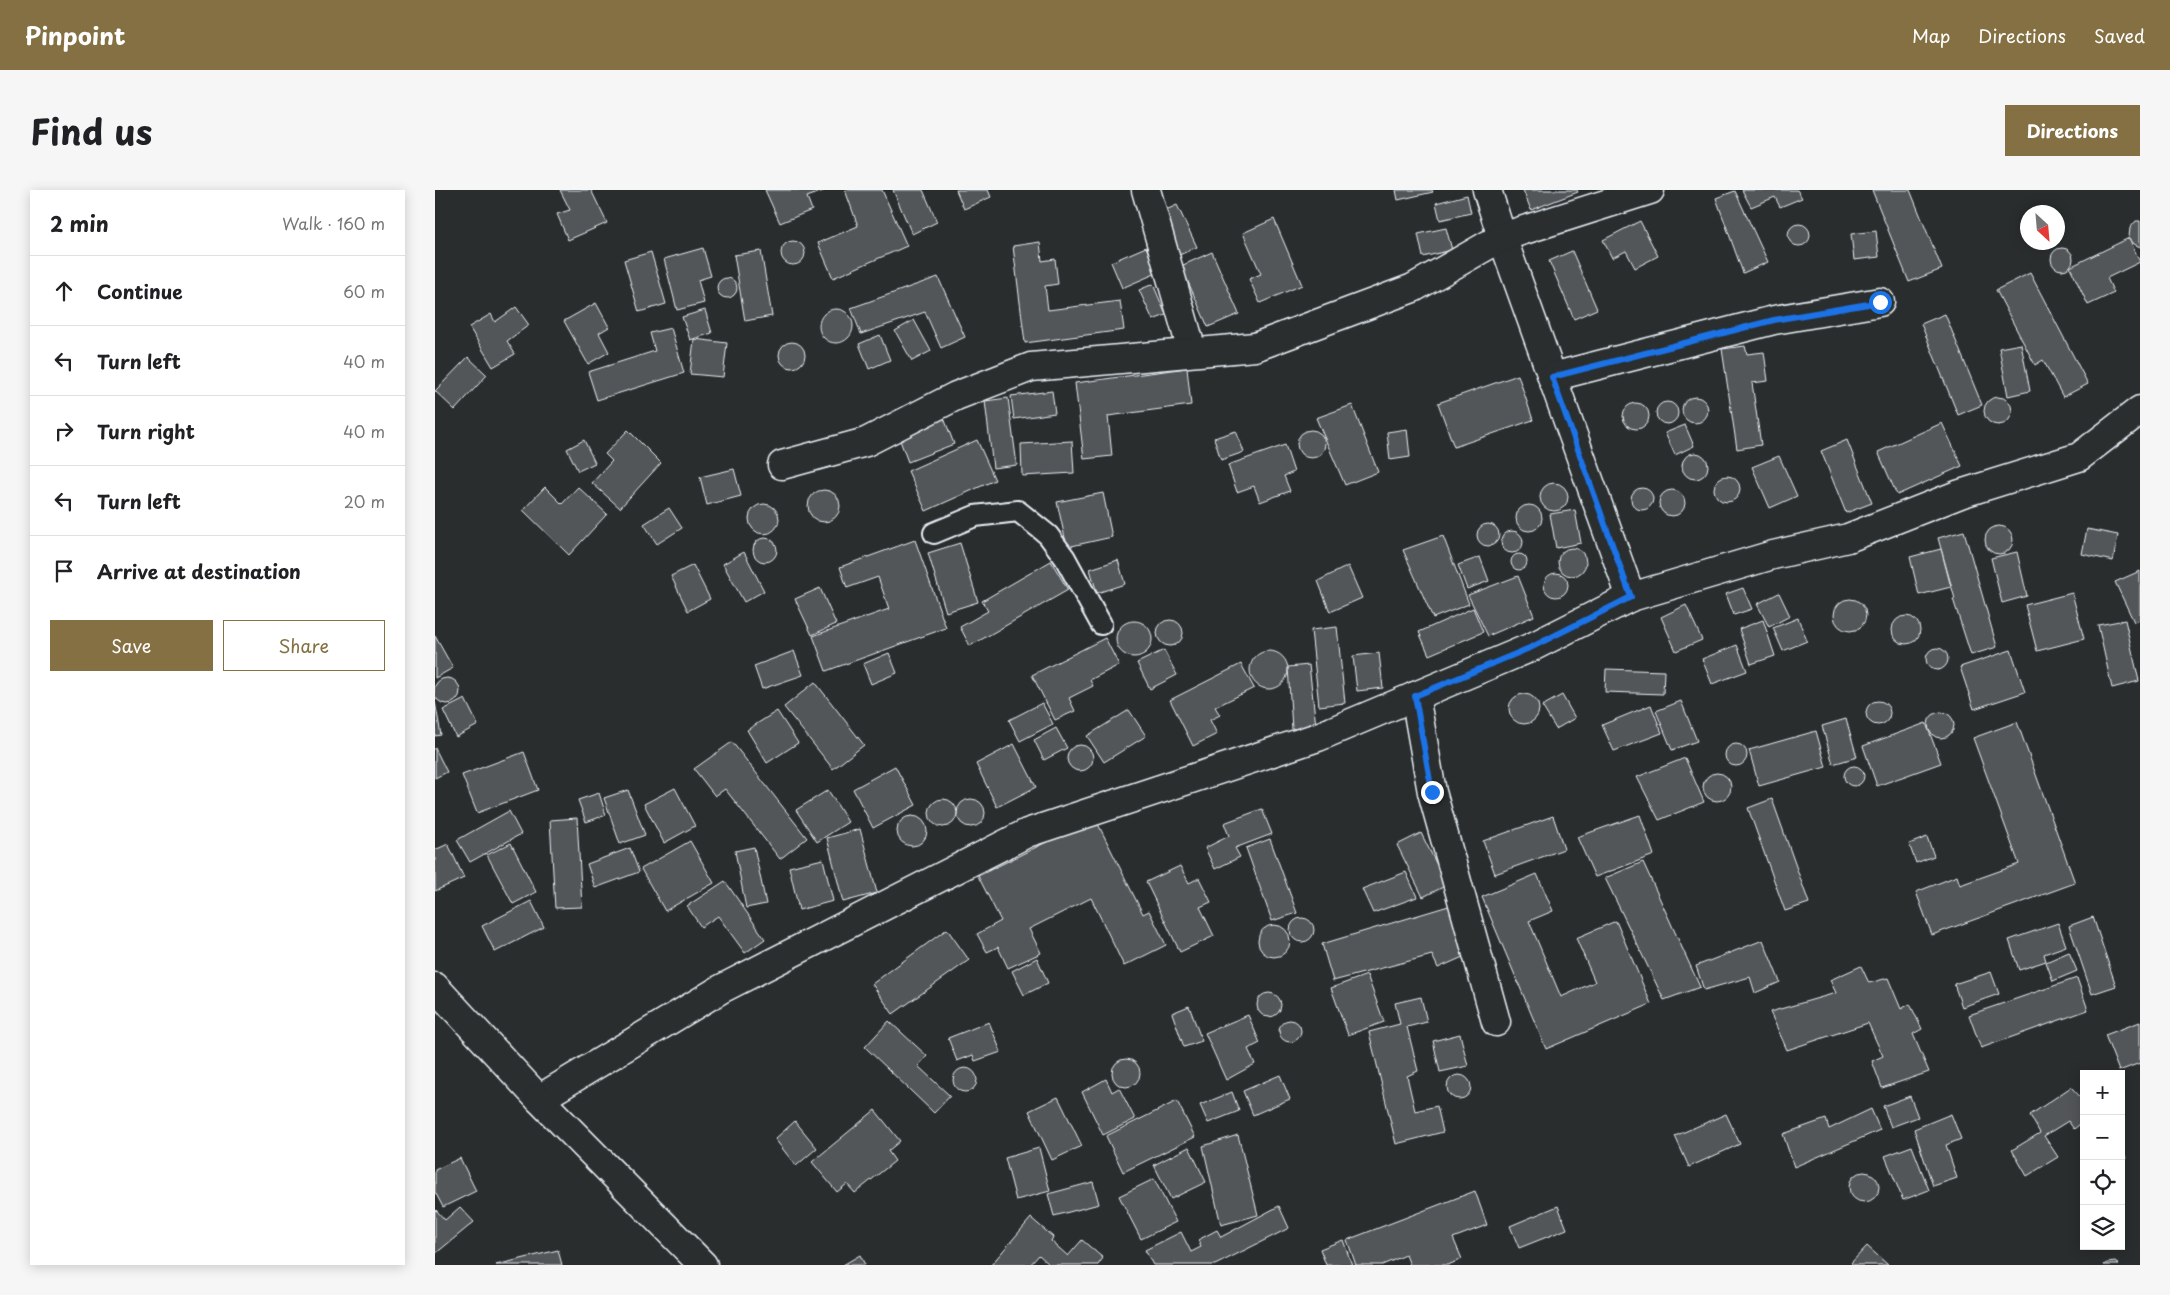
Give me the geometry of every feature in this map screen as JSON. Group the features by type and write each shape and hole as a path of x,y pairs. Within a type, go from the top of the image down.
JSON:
{"street":[{"path":"1146,190 1192,351"},
{"path":"1487,190 1501,237 1631,597"},
{"path":"782,465 866,442 956,396 1031,367 1192,351 1255,347 1413,288 1501,237 1650,190"},
{"path":"1552,377 1774,320 1880,302"},
{"path":"539,1099 721,989 1027,833 1317,737 1532,647 1631,597 1773,556 1848,538 1961,494 2079,458 2140,410"},
{"path":"1415,696 1432,792 1496,1022"},
{"path":"435,987 539,1099 703,1265"}],"lane":[{"path":"934,533 975,516 1018,512 1048,535 1065,558 1101,624"}],"building":[{"path":"560,190 591,190 607,223 568,240 557,214 570,210"},
{"path":"765,190 826,190 807,197 812,210 780,223"},
{"path":"845,190 882,190 907,246 833,278 818,243 858,226"},
{"path":"893,190 923,190 937,222 912,234"},
{"path":"956,190 988,190 991,197 964,209"},
{"path":"1396,190 1432,190 1433,192 1398,200"},
{"path":"1523,190 1577,190 1578,192 1531,210"},
{"path":"1742,190 1797,190 1802,198 1780,207 1775,197 1751,207"},
{"path":"1872,190 1910,190 1942,269 1909,282"},
{"path":"1735,191 1768,262 1743,273 1716,198"},
{"path":"1467,195 1471,213 1440,220 1436,203"},
{"path":"1177,205 1197,247 1175,257 1155,215"},
{"path":"1274,219 1302,285 1260,303 1249,279 1261,274 1243,233"},
{"path":"1640,221 1658,256 1635,268 1626,251 1612,258 1603,240"},
{"path":"2136,221 2140,221 2140,247 2134,244 2129,237 2130,228"},
{"path":"1799,224 1807,227 1810,235 1807,243 1799,246 1791,243 1788,235 1791,227"},
{"path":"1446,228 1452,250 1423,257 1418,234"},
{"path":"1876,231 1879,257 1854,260 1851,234"},
{"path":"2129,238 2140,262 2107,278 2114,293 2088,305 2070,267"},
{"path":"793,241 801,245 805,253 801,261 793,265 785,261 781,253 785,245"},
{"path":"1040,242 1042,261 1055,259 1058,284 1045,286 1048,310 1120,301 1124,330 1025,343 1013,246"},
{"path":"1146,247 1157,273 1122,288 1111,262"},
{"path":"703,248 711,276 698,280 704,303 677,310 664,259"},
{"path":"2065,249 2070,251 2073,259 2070,267 2062,270 2054,267 2051,259 2054,251"},
{"path":"761,251 772,316 745,321 734,255"},
{"path":"1572,251 1597,309 1574,319 1549,261"},
{"path":"651,252 666,304 639,312 624,260"},
{"path":"1212,252 1239,314 1208,327 1181,266"},
{"path":"2030,273 2088,384 2063,397 2043,360 2035,365 1996,290"},
{"path":"938,277 965,337 941,348 925,312 861,334 851,308"},
{"path":"723,278 731,278 737,284 737,292 731,298 723,298 717,292 717,284"},
{"path":"1153,284 1166,315 1153,320 1139,290"},
{"path":"596,303 609,327 599,333 609,352 588,364 564,321"},
{"path":"516,307 529,325 507,341 515,354 493,367 469,327 491,314 495,322"},
{"path":"836,309 843,310 848,314 852,319 852,333 848,338 843,342 836,343 829,342 824,338 820,333 819,326 820,319 824,314 829,310"},
{"path":"705,310 712,333 690,340 682,317"},
{"path":"1945,314 1982,405 1958,415 1921,324"},
{"path":"914,320 931,351 912,361 895,331"},
{"path":"671,328 684,373 597,400 588,372 655,351 650,333"},
{"path":"880,335 890,360 869,369 859,344"},
{"path":"694,339 727,343 723,377 690,374"},
{"path":"792,342 801,346 805,355 801,364 792,368 783,364 779,355 783,346"},
{"path":"2021,344 2030,391 2008,396 1999,348"},
{"path":"1745,346 1747,354 1764,352 1768,381 1752,383 1761,445 1737,449 1722,349"},
{"path":"468,357 487,375 455,410 435,391"},
{"path":"1187,368 1191,405 1108,416 1112,456 1084,459 1075,383"},
{"path":"1518,375 1533,420 1454,447 1438,403"},
{"path":"1052,391 1055,413 1014,419 1011,396"},
{"path":"1695,397 1704,401 1708,410 1704,419 1695,423 1686,419 1682,410 1686,401"},
{"path":"1998,397 2008,401 2012,411 2008,421 1998,425 1988,421 1984,411 1988,401"},
{"path":"1008,398 1017,465 993,468 985,401"},
{"path":"1663,402 1671,402 1678,409 1678,417 1671,424 1663,424 1656,417 1656,409"},
{"path":"1636,403 1645,407 1649,416 1645,425 1636,429 1627,425 1623,416 1627,407"},
{"path":"1352,405 1378,472 1345,485 1316,418"},
{"path":"944,418 954,444 908,462 898,435"},
{"path":"1942,423 1962,466 1897,495 1878,452"},
{"path":"1685,425 1694,446 1675,455 1665,433"},
{"path":"1407,429 1410,457 1390,460 1387,432"},
{"path":"628,430 661,463 620,508 592,483 612,461 605,454"},
{"path":"1311,430 1321,434 1325,444 1321,454 1311,458 1301,454 1297,444 1301,434"},
{"path":"1236,431 1244,452 1221,460 1214,438"},
{"path":"584,440 595,463 578,471 567,449"},
{"path":"977,440 995,480 926,511 908,471"},
{"path":"1847,440 1872,503 1846,513 1821,451"},
{"path":"1072,441 1074,473 1022,476 1021,444"},
{"path":"1285,445 1294,472 1284,476 1290,491 1260,502 1254,486 1237,492 1228,465"},
{"path":"1695,453 1704,457 1708,466 1704,475 1695,479 1686,475 1682,466 1686,457"},
{"path":"1779,456 1797,496 1770,508 1752,467"},
{"path":"734,469 741,496 707,505 700,477"},
{"path":"1727,476 1736,480 1740,489 1736,498 1727,502 1718,498 1714,489 1718,480"},
{"path":"1554,483 1564,487 1568,497 1564,507 1554,511 1544,507 1540,497 1544,487"},
{"path":"545,487 562,504 578,487 607,514 569,555 523,510"},
{"path":"1642,488 1650,491 1653,499 1650,507 1642,510 1634,507 1631,499 1634,491"},
{"path":"824,490 836,494 840,506 836,518 824,522 812,518 808,506 812,494"},
{"path":"1672,490 1681,494 1685,503 1681,512 1672,516 1663,512 1659,503 1663,494"},
{"path":"1103,493 1112,537 1067,547 1057,502"},
{"path":"764,504 775,508 779,519 775,530 764,534 753,530 749,519 753,508"},
{"path":"1529,505 1538,509 1542,518 1538,527 1529,531 1520,527 1516,518 1520,509"},
{"path":"669,508 682,528 657,544 644,524"},
{"path":"1575,510 1581,543 1556,548 1550,514"},
{"path":"1488,524 1496,527 1499,535 1496,543 1488,546 1480,543 1477,535 1480,527"},
{"path":"1999,526 2009,530 2013,540 2009,550 1999,554 1989,550 1985,540 1989,530"},
{"path":"2087,529 2118,535 2113,561 2082,554"},
{"path":"1512,531 1522,538 1523,542 1516,552 1512,553 1502,546 1501,542 1508,532"},
{"path":"1964,531 1997,647 1971,655 1953,599 1955,599 1938,538"},
{"path":"1443,536 1469,604 1433,618 1403,550"},
{"path":"765,538 774,541 777,550 774,559 765,562 756,559 753,550 756,541"},
{"path":"915,540 946,628 826,671 813,636 889,609 878,577 847,588 840,567"},
{"path":"960,543 978,602 946,612 928,553"},
{"path":"1572,548 1582,552 1586,562 1582,572 1572,576 1562,572 1558,562 1562,552"},
{"path":"1941,549 1951,587 1919,595 1910,557"},
{"path":"744,552 764,591 744,602 723,564"},
{"path":"2017,552 2027,596 2002,603 1991,558"},
{"path":"1519,554 1525,556 1527,562 1525,568 1519,570 1513,568 1511,562 1513,556"},
{"path":"1480,557 1489,581 1467,589 1458,565"},
{"path":"1118,560 1125,584 1097,593 1090,569"},
{"path":"1051,561 1068,590 970,646 960,627 988,611 982,601"},
{"path":"693,565 710,599 688,611 671,576"},
{"path":"1348,566 1362,598 1330,612 1318,581"},
{"path":"2140,571 2140,620 2134,622 2115,582"},
{"path":"1556,573 1564,577 1568,585 1564,593 1556,597 1548,593 1544,585 1548,577"},
{"path":"1518,576 1534,616 1488,636 1468,595"},
{"path":"820,588 836,624 812,635 795,599"},
{"path":"1743,588 1752,609 1734,615 1726,594"},
{"path":"1779,593 1790,616 1769,627 1757,604"},
{"path":"2072,593 2084,639 2037,651 2025,605"},
{"path":"1850,599 1862,603 1866,615 1862,627 1850,631 1838,627 1834,615 1838,603"},
{"path":"1686,605 1702,640 1676,651 1661,617"},
{"path":"1473,608 1483,632 1429,655 1419,632"},
{"path":"1906,616 1916,620 1920,630 1916,640 1906,644 1896,640 1892,630 1896,620"},
{"path":"1798,618 1807,641 1783,651 1773,628"},
{"path":"1170,620 1179,624 1183,633 1179,642 1170,646 1161,642 1157,633 1161,624"},
{"path":"1763,620 1775,656 1751,664 1739,629"},
{"path":"2125,620 2139,681 2112,688 2098,625"},
{"path":"1134,621 1147,626 1152,639 1147,652 1134,657 1121,652 1116,639 1121,626"},
{"path":"1337,627 1345,703 1319,706 1311,630"},
{"path":"435,636 453,668 435,678"},
{"path":"1105,638 1119,665 1090,680 1093,686 1069,698 1075,711 1055,720 1032,675"},
{"path":"1737,645 1747,671 1712,684 1702,659"},
{"path":"1937,648 1945,651 1948,659 1945,667 1937,670 1929,667 1926,659 1929,651"},
{"path":"1164,650 1177,675 1150,689 1137,663"},
{"path":"2011,650 2025,692 1974,709 1960,667"},
{"path":"794,651 803,675 762,689 754,666"},
{"path":"1269,651 1282,657 1288,670 1282,683 1269,689 1256,683 1250,670 1256,657"},
{"path":"889,653 897,673 871,684 863,664"},
{"path":"1379,653 1383,688 1357,691 1353,656"},
{"path":"1241,664 1254,688 1215,707 1220,715 1210,720 1217,734 1193,746 1170,700"},
{"path":"1309,665 1316,726 1292,729 1288,667"},
{"path":"1606,669 1664,671 1663,694 1605,692"},
{"path":"447,678 456,682 460,691 456,700 447,704 438,700 434,691 438,682"},
{"path":"815,682 864,745 833,769 784,707"},
{"path":"1524,694 1535,698 1539,709 1535,720 1524,724 1513,720 1509,709 1513,698"},
{"path":"1562,695 1575,718 1556,729 1542,706"},
{"path":"465,699 478,725 456,737 443,710"},
{"path":"435,701 441,735 435,736"},
{"path":"1681,701 1697,741 1672,750 1656,711"},
{"path":"1878,701 1887,704 1890,713 1887,722 1878,725 1869,722 1866,713 1869,704"},
{"path":"1042,703 1053,724 1020,741 1009,720"},
{"path":"1651,705 1662,733 1614,751 1602,725"},
{"path":"1129,710 1146,736 1104,762 1087,736"},
{"path":"777,711 798,743 767,763 747,730"},
{"path":"1941,712 1950,716 1954,725 1950,734 1941,738 1932,734 1928,725 1932,716"},
{"path":"1846,719 1857,757 1833,764 1822,726"},
{"path":"2017,722 2075,883 1932,935 1916,892 1957,876 1960,885 2019,864 1973,738"},
{"path":"1926,723 1941,763 1877,786 1863,746"},
{"path":"1056,728 1067,748 1044,760 1034,740"},
{"path":"1816,731 1826,767 1759,786 1749,750"},
{"path":"732,742 807,838 780,859 725,789 715,796 694,769"},
{"path":"1014,744 1036,787 997,807 976,764"},
{"path":"1736,744 1744,747 1747,755 1744,763 1736,766 1728,763 1725,755 1728,747"},
{"path":"1080,745 1089,749 1093,758 1089,767 1080,771 1071,767 1067,758 1071,749"},
{"path":"435,748 447,772 435,778"},
{"path":"524,752 538,790 477,813 462,775"},
{"path":"1685,758 1704,802 1659,820 1637,777"},
{"path":"895,766 916,805 873,828 853,789"},
{"path":"1850,766 1858,766 1864,772 1864,780 1858,786 1850,786 1844,780 1844,772"},
{"path":"1717,773 1727,777 1731,787 1727,797 1717,801 1707,797 1703,787 1707,777"},
{"path":"675,788 695,826 664,843 644,804"},
{"path":"628,790 645,835 620,844 604,798"},
{"path":"828,790 848,822 817,842 796,810"},
{"path":"599,793 606,815 586,822 578,800"},
{"path":"943,799 953,803 957,813 953,823 943,827 933,823 929,813 933,803"},
{"path":"971,799 981,803 985,813 981,823 971,827 961,823 957,813 961,803"},
{"path":"1772,799 1809,903 1785,911 1748,808"},
{"path":"1262,809 1272,834 1235,848 1240,857 1215,869 1205,848 1229,836 1224,823"},
{"path":"509,811 521,834 470,862 457,840"},
{"path":"1640,815 1654,855 1595,877 1577,837"},
{"path":"912,816 923,820 927,831 923,842 912,846 901,842 897,831 901,820"},
{"path":"1553,816 1564,849 1495,874 1483,841"},
{"path":"577,818 582,907 555,908 550,820"},
{"path":"1095,818 1143,914 1149,911 1166,945 1124,966 1091,898 1029,929 1041,953 1008,968 998,947 987,952 977,934 1001,921 978,876"},
{"path":"860,829 877,893 843,902 827,838"},
{"path":"1421,833 1447,885 1423,897 1397,845"},
{"path":"1927,837 1934,856 1916,863 1909,844"},
{"path":"1270,839 1297,913 1272,921 1246,848"},
{"path":"690,841 714,883 665,911 641,869"},
{"path":"511,843 536,892 513,904 487,855"},
{"path":"448,844 464,878 435,891 435,850"},
{"path":"754,847 766,904 746,908 735,851"},
{"path":"630,848 639,872 595,888 587,864"},
{"path":"823,859 833,901 799,910 789,867"},
{"path":"1643,862 1700,987 1664,1000 1605,878"},
{"path":"1180,866 1189,883 1199,878 1211,902 1200,907 1214,936 1180,952 1146,882"},
{"path":"1406,872 1417,897 1373,913 1362,889"},
{"path":"1537,874 1553,911 1529,921 1561,997 1595,982 1576,938 1616,921 1651,1004 1546,1049 1482,897"},
{"path":"725,881 765,939 745,953 718,916 701,927 687,906"},
{"path":"531,901 544,927 495,952 482,926"},
{"path":"1452,905 1472,953 1438,968 1432,955 1333,981 1322,944"},
{"path":"2093,917 2116,986 2092,994 2069,926"},
{"path":"1302,918 1311,921 1314,930 1311,939 1302,942 1293,939 1290,930 1293,921"},
{"path":"2058,923 2066,946 2044,954 2046,961 2019,970 2009,940"},
{"path":"1274,925 1286,929 1290,941 1286,953 1274,957 1262,953 1258,941 1262,929"},
{"path":"947,929 969,960 893,1014 872,984"},
{"path":"1763,940 1780,982 1755,993 1750,977 1704,990 1696,966"},
{"path":"2069,952 2077,971 2053,981 2046,962"},
{"path":"1037,958 1048,983 1024,995 1012,971"},
{"path":"1861,966 1869,983 1888,978 1901,1009 1910,1004 1922,1029 1913,1034 1929,1072 1882,1088 1872,1061 1883,1056 1868,1023 1787,1050 1770,1012 1836,993 1830,980"},
{"path":"1991,972 1999,994 1962,1007 1954,984"},
{"path":"1367,975 1384,1022 1348,1035 1331,988"},
{"path":"2077,978 2088,1010 1981,1048 1969,1015"},
{"path":"1269,993 1278,996 1281,1005 1278,1014 1269,1017 1260,1014 1257,1005 1260,996"},
{"path":"1421,997 1427,1022 1407,1027 1418,1071 1407,1076 1415,1111 1437,1106 1443,1132 1396,1144 1369,1032 1400,1024 1395,1003"},
{"path":"1189,1006 1202,1041 1184,1047 1172,1013"},
{"path":"1248,1015 1260,1043 1248,1049 1255,1064 1226,1080 1205,1033"},
{"path":"1290,1020 1298,1023 1301,1031 1298,1039 1290,1042 1282,1039 1279,1031 1282,1023"},
{"path":"889,1021 927,1056 918,1066 950,1096 934,1113 865,1047"},
{"path":"989,1022 1001,1052 975,1061 973,1055 957,1061 948,1038"},
{"path":"2140,1022 2140,1063 2119,1070 2105,1035"},
{"path":"1460,1034 1468,1066 1440,1072 1433,1041"},
{"path":"1126,1059 1136,1063 1140,1073 1136,1083 1126,1087 1116,1083 1112,1073 1116,1063"},
{"path":"965,1068 974,1071 977,1080 974,1089 965,1092 956,1089 953,1080 956,1071"},
{"path":"1280,1075 1290,1099 1253,1115 1243,1091"},
{"path":"1459,1075 1468,1078 1471,1087 1468,1096 1459,1099 1450,1096 1447,1087 1450,1078"},
{"path":"1106,1079 1112,1092 1119,1088 1135,1119 1103,1135 1082,1092"},
{"path":"2071,1087 2080,1097 2080,1124 2074,1129 2068,1121 2044,1136 2058,1157 2027,1176 2012,1150 2040,1133 2030,1115"},
{"path":"1232,1092 1239,1111 1208,1123 1200,1105"},
{"path":"1910,1096 1918,1117 1891,1127 1883,1106"},
{"path":"1058,1097 1082,1146 1052,1160 1029,1111"},
{"path":"1177,1101 1195,1137 1123,1172 1106,1136"},
{"path":"1871,1109 1880,1130 1794,1167 1783,1134 1826,1119 1829,1129"},
{"path":"875,1110 900,1141 888,1151 895,1161 855,1193 847,1184 837,1192 812,1162"},
{"path":"1726,1114 1740,1144 1689,1167 1675,1136"},
{"path":"1951,1114 1961,1139 1946,1145 1957,1178 1933,1186 1914,1129"},
{"path":"795,1121 817,1148 796,1166 775,1139"},
{"path":"1238,1135 1258,1215 1221,1225 1203,1146"},
{"path":"1912,1146 1929,1190 1903,1200 1885,1156"},
{"path":"1189,1147 1206,1182 1171,1199 1154,1165"},
{"path":"1039,1148 1050,1191 1016,1200 1005,1158"},
{"path":"460,1158 476,1191 443,1207 435,1192 435,1170"},
{"path":"1864,1172 1874,1177 1879,1187 1874,1197 1864,1202 1854,1197 1849,1187 1854,1177"},
{"path":"1154,1179 1176,1222 1141,1239 1119,1196"},
{"path":"1093,1182 1099,1204 1054,1216 1048,1194"},
{"path":"1475,1191 1487,1225 1453,1238 1462,1259 1448,1265 1410,1265 1406,1255 1382,1265 1356,1265 1347,1240"},
{"path":"1279,1206 1289,1228 1215,1265 1153,1265 1145,1250 1181,1232 1191,1252 1201,1247 1198,1240 1217,1230 1221,1237"},
{"path":"1558,1206 1567,1229 1519,1248 1510,1226"},
{"path":"460,1207 474,1222 435,1254 435,1211 445,1220"},
{"path":"1031,1218 1053,1237 1051,1241 1068,1256 1082,1240 1103,1258 1098,1265 1050,1265 1039,1255 1030,1265 991,1265"},
{"path":"1343,1240 1352,1265 1326,1265 1320,1249"},
{"path":"1867,1246 1888,1265 1853,1265 1851,1263"},
{"path":"558,1250 562,1265 496,1265"},
{"path":"860,1255 865,1265 843,1265"},
{"path":"2115,1262 2119,1265 2104,1265 2107,1263"}],"route":[{"path":"1432,792 1415,696 1532,647 1631,597 1552,377 1774,320 1880,302"}]}
